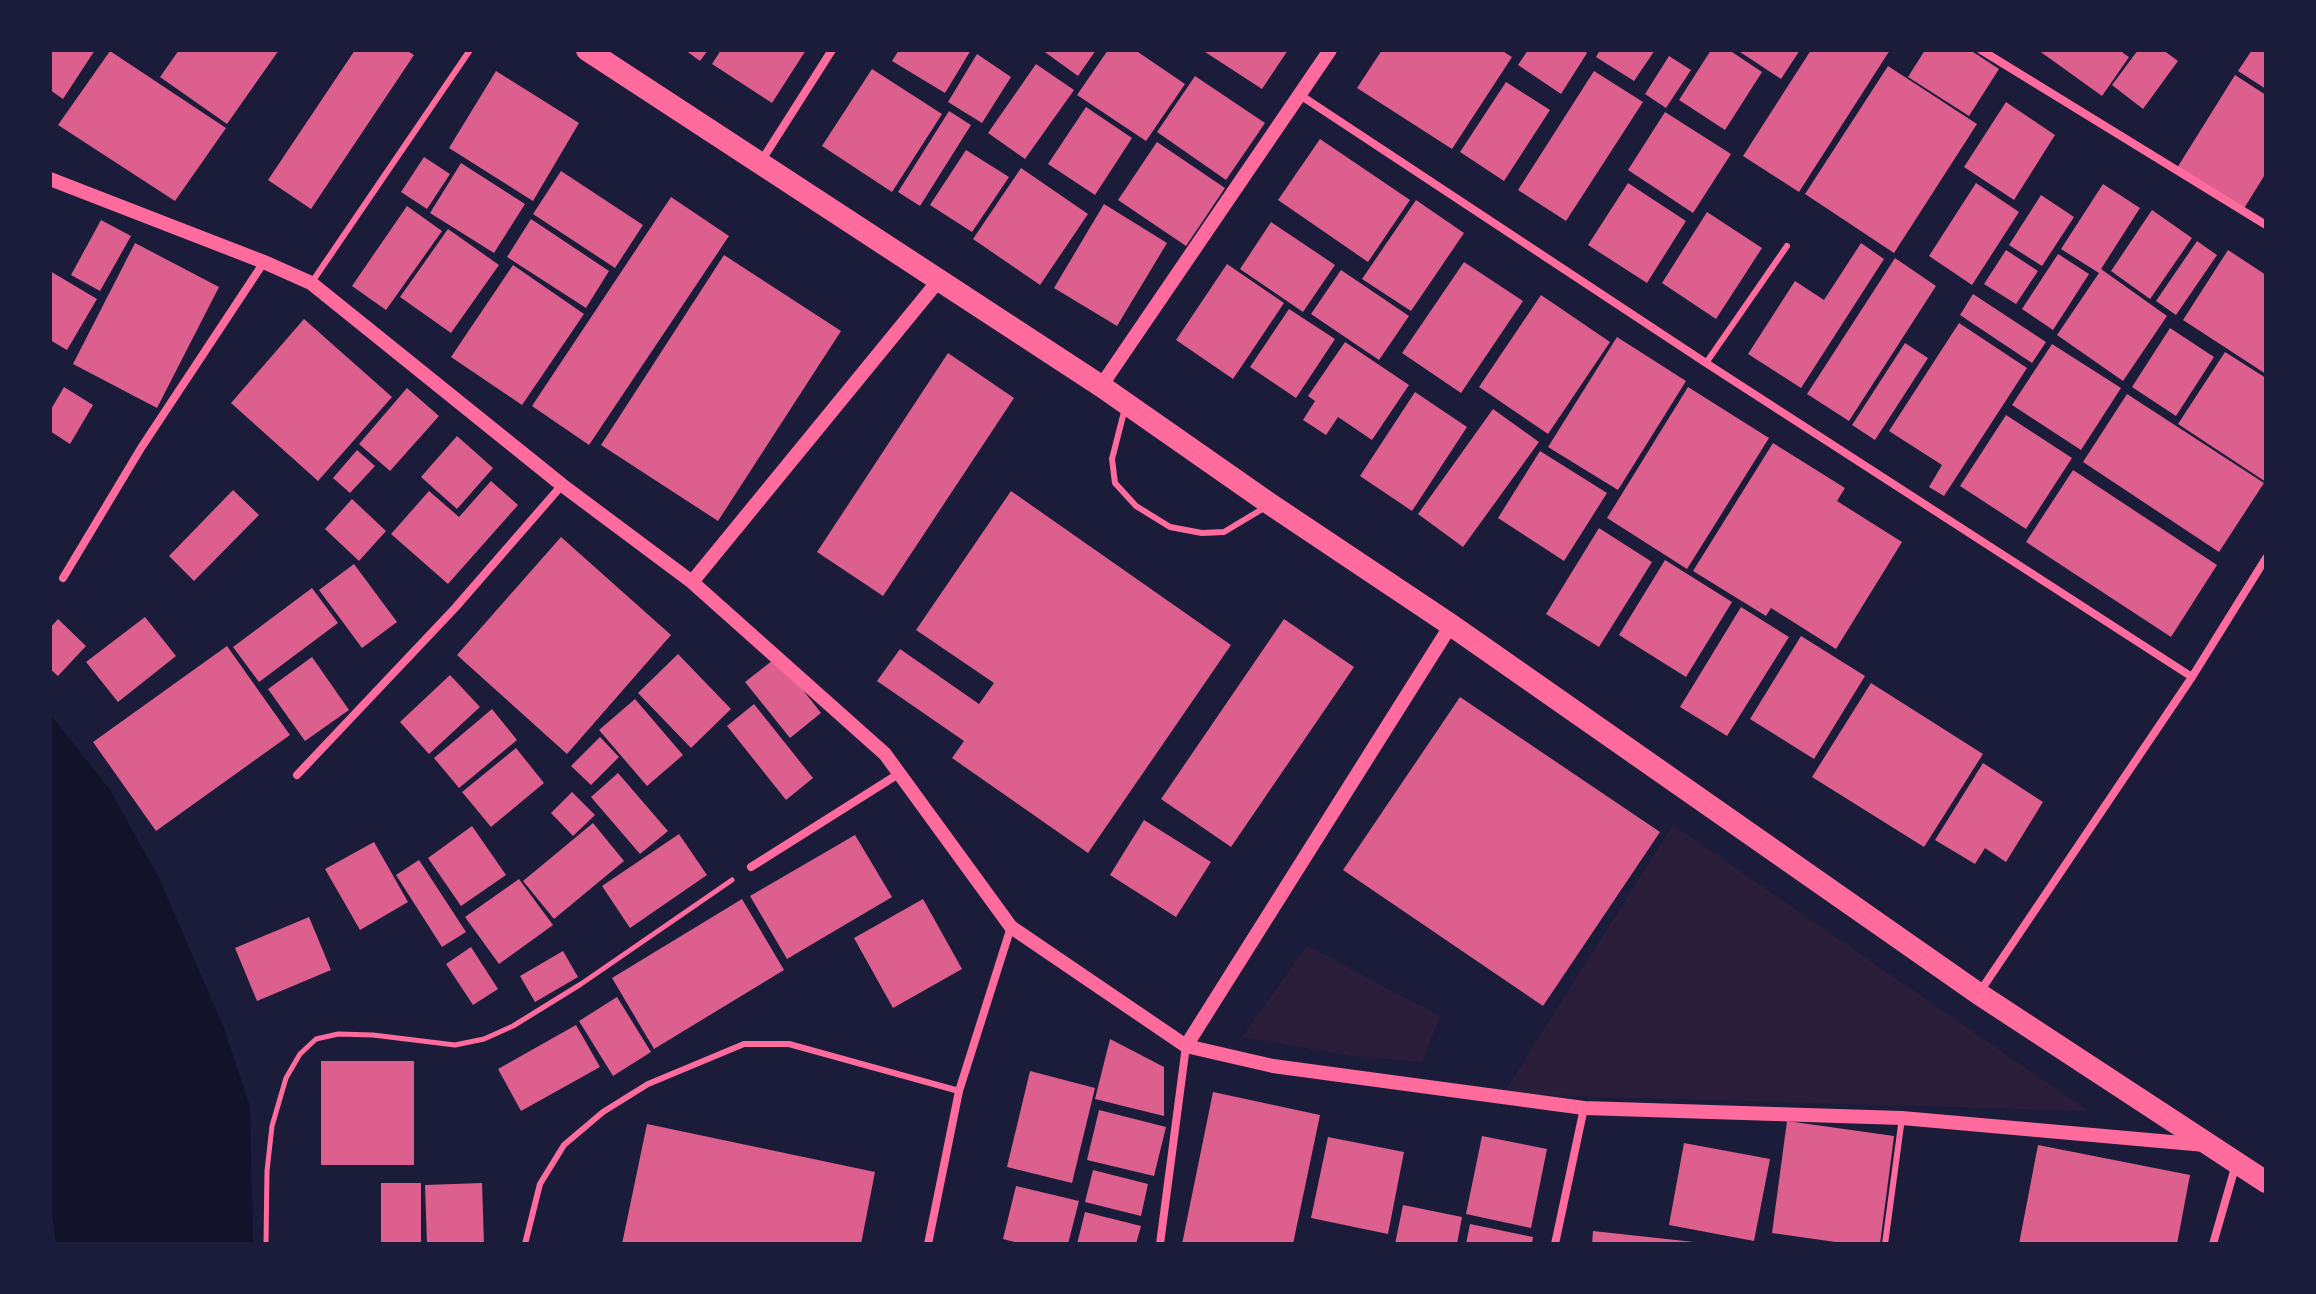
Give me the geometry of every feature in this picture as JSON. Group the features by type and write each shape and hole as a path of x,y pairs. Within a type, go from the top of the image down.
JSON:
{"highway":[{"path":"587,50 1101,386 1451,625 1979,994 2266,1182"}],"street":[{"path":"760,164 832,50"},
{"path":"1101,386 1330,50"},
{"path":"1981,50 2266,225"},
{"path":"1300,95 1706,363 2192,677"},
{"path":"50,179 311,283 562,485 692,582 885,754 1011,927 1186,1046 1273,1066 1584,1108 1902,1118 2214,1146"},
{"path":"63,578 141,448 264,262"},
{"path":"692,582 939,280"},
{"path":"297,775 455,608 562,485"},
{"path":"1979,994 2192,677 2266,558"},
{"path":"1160,1244 1186,1046 1451,625"},
{"path":"751,867 900,773"},
{"path":"928,1244 959,1091 1011,927"},
{"path":"1555,1244 1584,1108"},
{"path":"2213,1244 2236,1163"}],"lane":[{"path":"311,283 470,50"},
{"path":"1706,363 1787,246"},
{"path":"1127,404 1112,459 1115,483 1136,506 1170,527 1202,533 1224,532 1270,504"},
{"path":"525,1244 540,1184 564,1145 603,1112 648,1084 744,1044 789,1044 959,1091"},
{"path":"1885,1244 1902,1118"}],"path":[{"path":"266,1244 267,1171 272,1126 286,1078 300,1054 316,1039 338,1034 373,1035 455,1045 484,1039 513,1026 581,984 751,867"}],"shaded area":[{"path":"50,714 110,790 158,876 224,1028 250,1107 253,1244 56,1244 50,1199"},
{"path":"1673,825 2088,1111 1503,1094"},
{"path":"1307,946 1440,1016 1422,1062 1351,1056 1242,1037"}],"building":[{"path":"50,50 95,50 63,99 50,90"},
{"path":"179,50 279,50 227,124 160,77"},
{"path":"355,50 406,50 414,55 311,209 268,180"},
{"path":"685,50 708,50 700,61"},
{"path":"721,50 806,50 772,103 712,64"},
{"path":"899,50 971,50 945,93 892,61"},
{"path":"1042,50 1096,50 1078,76"},
{"path":"1108,50 1135,50 1185,84 1146,141 1077,95"},
{"path":"1202,50 1288,50 1262,89"},
{"path":"1382,50 1501,50 1512,57 1452,149 1357,88"},
{"path":"1528,50 1583,50 1587,53 1561,94 1518,65"},
{"path":"1600,50 1655,50 1634,81 1596,57"},
{"path":"1711,50 1729,50 1762,72 1725,130 1679,100"},
{"path":"1737,50 1800,50 1781,79"},
{"path":"1811,50 1890,50 1799,192 1743,156"},
{"path":"1925,50 1970,50 1999,69 1969,116 1908,77"},
{"path":"2038,50 2119,50 2129,57 2102,96"},
{"path":"2138,50 2163,50 2178,61 2143,109 2112,85"},
{"path":"2252,50 2266,50 2266,89 2238,71"},
{"path":"110,51 226,128 175,201 58,125"},
{"path":"977,54 1011,77 982,123 948,102"},
{"path":"1669,56 1691,70 1666,108 1645,94"},
{"path":"1036,64 1074,90 1025,159 988,133"},
{"path":"1888,66 1977,124 1894,253 1805,194"},
{"path":"872,69 942,114 892,192 822,146"},
{"path":"496,71 579,123 533,201 449,148"},
{"path":"1594,71 1643,102 1566,221 1518,190"},
{"path":"2235,75 2266,95 2266,173 2243,210 2177,168"},
{"path":"1195,76 1265,123 1226,180 1157,132"},
{"path":"1506,82 1550,110 1504,181 1460,152"},
{"path":"2006,102 2055,135 2014,200 1964,167"},
{"path":"1086,107 1132,138 1095,195 1048,164"},
{"path":"949,111 971,125 920,206 898,192"},
{"path":"1665,112 1731,154 1693,213 1628,170"},
{"path":"1320,139 1410,200 1368,262 1278,200"},
{"path":"1157,142 1225,188 1186,246 1118,200"},
{"path":"966,150 1009,177 972,232 930,205"},
{"path":"424,157 450,174 427,209 401,192"},
{"path":"461,163 525,204 494,253 430,213"},
{"path":"1021,168 1088,214 1040,285 973,239"},
{"path":"561,171 643,225 615,268 533,214"},
{"path":"1628,183 1686,221 1647,283 1588,245"},
{"path":"1976,183 2019,212 1972,285 1929,256"},
{"path":"2103,184 2140,208 2101,269 2167,316 2123,381 2057,335 2099,273 2061,249"},
{"path":"2041,195 2074,217 2042,266 2009,245"},
{"path":"671,197 729,236 589,445 532,406"},
{"path":"1416,200 1464,233 1411,311 1362,279"},
{"path":"1104,204 1167,243 1117,326 1054,288"},
{"path":"407,206 442,231 386,310 352,286"},
{"path":"2152,210 2192,238 2150,299 2111,271"},
{"path":"1707,212 1762,248 1716,319 1662,283"},
{"path":"531,219 609,271 586,308 507,257"},
{"path":"101,220 131,236 100,291 71,275"},
{"path":"1271,222 1335,265 1303,312 1240,269"},
{"path":"448,229 499,265 451,333 400,297"},
{"path":"2197,241 2217,255 2176,315 2156,301"},
{"path":"135,243 219,287 157,408 73,364"},
{"path":"1861,243 1884,259 1801,388 1748,354 1795,281 1824,300"},
{"path":"2006,250 2038,271 2016,304 1984,284"},
{"path":"2228,250 2266,275 2266,374 2183,320"},
{"path":"2058,254 2089,274 2053,330 2022,309"},
{"path":"724,255 841,331 718,521 601,445"},
{"path":"1895,258 1936,286 1849,421 1807,394"},
{"path":"1464,262 1523,301 1461,393 1402,353"},
{"path":"1227,264 1284,303 1233,379 1176,340"},
{"path":"513,265 584,314 522,405 451,357"},
{"path":"1341,270 1409,316 1379,360 1311,314"},
{"path":"50,271 97,299 67,350 50,340"},
{"path":"1973,294 2046,342 2032,363 1960,315"},
{"path":"1541,295 1610,342 1548,434 1479,387"},
{"path":"1289,309 1335,339 1296,398 1250,367"},
{"path":"304,319 392,397 318,481 231,403"},
{"path":"1959,323 2027,368 1944,496 1929,487 1942,465 1889,431"},
{"path":"2170,328 2214,357 2176,416 2132,387"},
{"path":"1617,337 1686,381 1618,490 1548,447"},
{"path":"1345,342 1409,385 1372,440 1338,417 1326,435 1303,420 1315,401 1308,396"},
{"path":"1905,343 1928,358 1875,440 1852,425"},
{"path":"2052,344 2121,388 2081,450 2012,405"},
{"path":"2225,352 2266,378 2266,482 2178,424"},
{"path":"948,353 1014,398 883,596 817,552"},
{"path":"64,387 93,405 70,444 50,431 50,411"},
{"path":"1688,387 1769,438 1687,569 1607,518"},
{"path":"407,388 439,416 390,471 359,444"},
{"path":"1415,392 1467,427 1412,511 1360,476"},
{"path":"2127,394 2264,483 2219,552 2083,462"},
{"path":"1493,409 1539,442 1463,547 1418,514"},
{"path":"2006,415 2072,458 2026,529 1960,486"},
{"path":"457,436 493,468 457,509 421,477"},
{"path":"1773,443 1845,488 1837,501 1902,542 1836,649 1771,608 1766,616 1693,571"},
{"path":"357,450 375,466 350,493 333,478"},
{"path":"1540,451 1607,493 1564,561 1498,518"},
{"path":"2073,470 2217,565 2171,637 2026,542"},
{"path":"491,481 518,505 448,584 391,534 429,491 459,517"},
{"path":"233,490 259,515 194,581 169,556"},
{"path":"1011,491 1231,645 1088,853 952,758 964,741 877,681 900,649 979,704 994,683 916,630"},
{"path":"352,499 386,531 359,561 325,529"},
{"path":"1599,528 1652,562 1599,647 1546,614"},
{"path":"561,537 671,635 567,754 457,655"},
{"path":"1665,560 1732,602 1686,677 1619,635"},
{"path":"354,564 397,622 362,648 319,590"},
{"path":"312,588 338,623 259,682 233,647"},
{"path":"1741,607 1789,637 1727,736 1680,707"},
{"path":"145,617 176,656 118,702 86,662"},
{"path":"58,619 86,646 58,676 50,669 50,628"},
{"path":"1284,619 1354,667 1231,847 1161,799"},
{"path":"1801,636 1865,676 1814,759 1750,719"},
{"path":"227,646 290,735 156,831 93,742"},
{"path":"678,654 731,709 691,748 638,693"},
{"path":"312,657 349,710 305,741 268,689"},
{"path":"777,657 821,713 790,738 745,682"},
{"path":"450,675 480,707 429,754 400,722"},
{"path":"1871,683 1983,754 1924,847 1812,777"},
{"path":"1460,697 1660,832 1543,1006 1343,870"},
{"path":"635,699 683,755 647,786 599,730"},
{"path":"754,704 813,778 786,800 727,726"},
{"path":"492,709 517,740 459,788 434,758"},
{"path":"600,737 619,757 591,785 571,766"},
{"path":"516,748 544,783 491,827 462,792"},
{"path":"1983,763 2043,802 2006,862 1985,848 1975,864 1935,840"},
{"path":"618,773 668,831 640,854 591,797"},
{"path":"572,792 595,815 573,836 551,813"},
{"path":"1144,820 1211,862 1176,917 1110,875"},
{"path":"593,823 624,861 554,919 523,881"},
{"path":"472,826 506,875 461,906 428,858"},
{"path":"679,834 707,875 630,928 602,886"},
{"path":"855,835 892,897 787,959 750,896"},
{"path":"374,842 408,902 360,930 325,869"},
{"path":"419,860 466,932 442,947 396,875"},
{"path":"519,879 553,925 499,964 465,917"},
{"path":"742,899 784,970 654,1049 612,978"},
{"path":"923,899 962,969 893,1008 854,938"},
{"path":"309,917 331,970 257,1001 235,948"},
{"path":"471,947 498,989 473,1005 446,964"},
{"path":"563,951 578,977 535,1002 520,976"},
{"path":"617,997 651,1052 613,1076 579,1021"},
{"path":"576,1025 600,1067 521,1111 498,1069"},
{"path":"1110,1039 1164,1067 1164,1116 1095,1099"},
{"path":"321,1061 414,1061 414,1165 321,1165"},
{"path":"1030,1071 1095,1088 1072,1183 1007,1167"},
{"path":"1213,1092 1320,1115 1293,1244 1182,1244"},
{"path":"1099,1110 1166,1127 1154,1176 1087,1160"},
{"path":"1787,1121 1894,1136 1880,1244 1850,1244 1772,1233"},
{"path":"647,1124 875,1172 861,1244 622,1244"},
{"path":"1482,1136 1547,1149 1531,1228 1466,1214"},
{"path":"1328,1137 1404,1152 1388,1234 1311,1218"},
{"path":"1684,1143 1770,1159 1754,1241 1669,1225"},
{"path":"2038,1145 2190,1175 2177,1244 2019,1244"},
{"path":"1093,1170 1148,1184 1141,1216 1085,1202"},
{"path":"381,1183 421,1183 421,1244 381,1244"},
{"path":"482,1183 484,1244 427,1244 425,1185"},
{"path":"1016,1186 1079,1201 1068,1244 1022,1244 1003,1239"},
{"path":"1403,1205 1462,1217 1457,1244 1395,1244"},
{"path":"1085,1212 1141,1226 1136,1244 1077,1244"},
{"path":"1470,1224 1533,1237 1532,1244 1466,1244"},
{"path":"1593,1231 1694,1242 1694,1244 1592,1244"}]}
